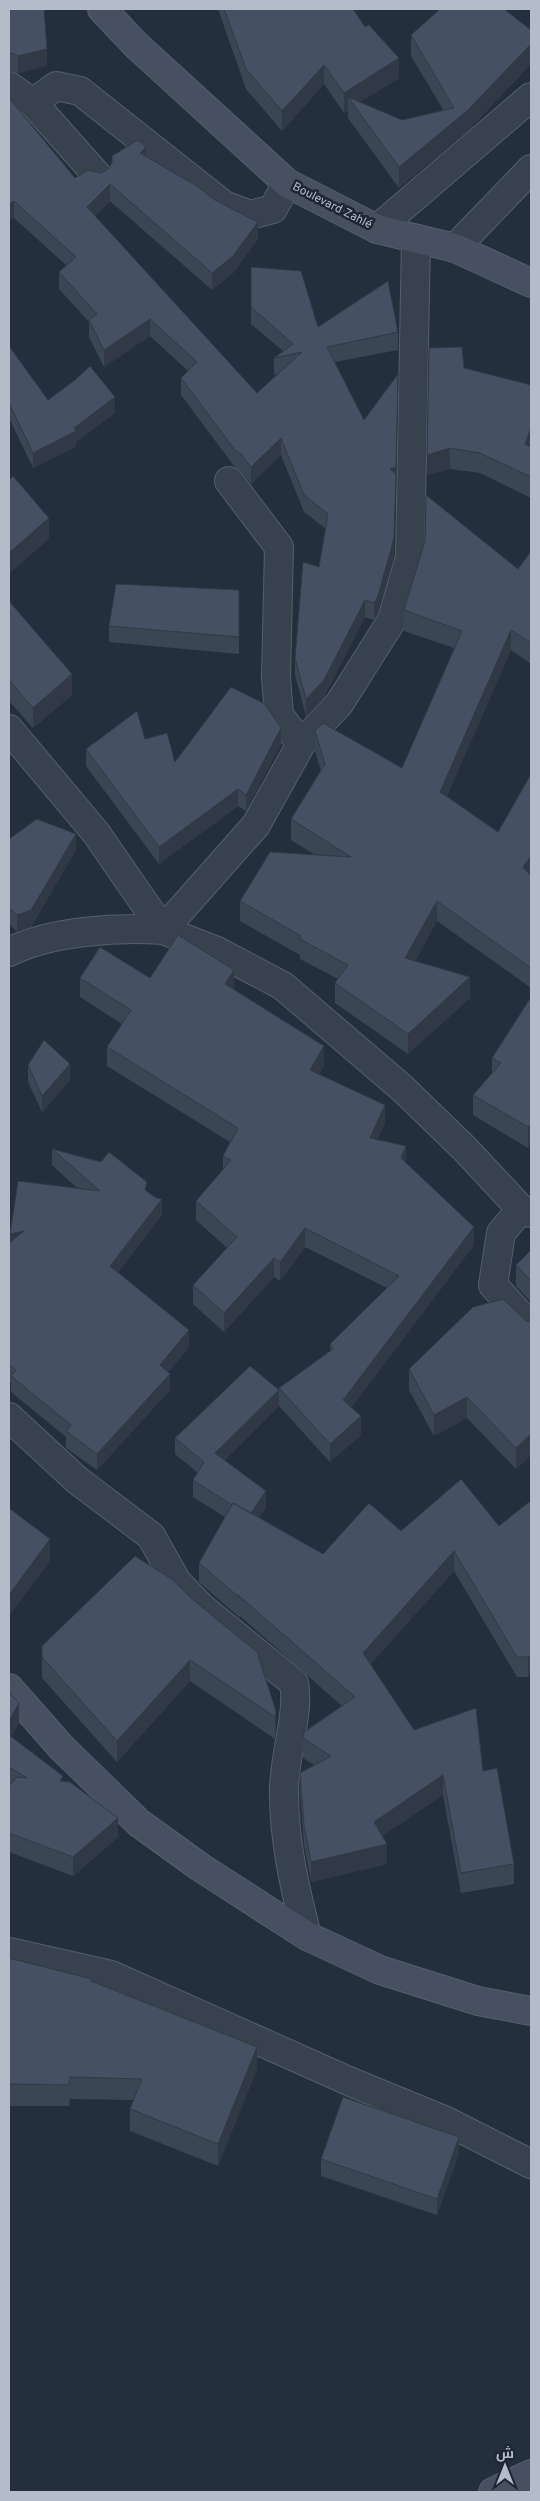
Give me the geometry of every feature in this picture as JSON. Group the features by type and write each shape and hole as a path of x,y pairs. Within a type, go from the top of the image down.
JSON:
{"street":[{"name":"Boulevard Zahlé","path":"102,9 136,45 287,183 377,229 454,248 531,283"},
{"path":"9,86 33,103 97,175"},
{"path":"33,103 56,86 80,91 224,205 250,215 272,209 287,183"},
{"path":"377,229 531,97"},
{"path":"454,248 531,169"},
{"path":"164,930 256,825 301,744 339,704 392,620 410,557 416,239"},
{"path":"229,482 279,547 276,677 279,715 301,744"},
{"path":"9,729 96,833 164,930"},
{"path":"9,952 40,941 122,928 164,930 217,951 283,986 402,1088 526,1211 501,1233 493,1285 531,1327"},
{"path":"9,1417 77,1480 151,1536 176,1582 201,1607 283,1672 294,1683 297,1697 285,1762 285,1834 291,1869 307,1936"},
{"path":"9,1688 61,1747 139,1823 200,1867 307,1936 380,1970 478,2001 531,2011"},
{"path":"9,1952 111,1975 351,2082 446,2121 531,2164"},
{"path":"493,2492 531,2474"}],"building":[{"path":"9,9 44,9 47,49 18,56 9,54"},
{"path":"224,9 353,9 365,27 369,25 399,58 344,93 324,65 282,111 246,69"},
{"path":"440,9 504,9 531,30 531,44 468,110 399,167 348,97 402,120 454,108 411,35"},
{"path":"9,98 75,178 88,170 100,173 107,170 112,163 112,156 138,140 146,147 140,153 195,185 215,200 258,222 233,256 212,273 110,184 87,207 257,393 302,352 274,358 293,344 251,307 251,267 301,271 318,327 388,281 398,332 327,347 364,420 398,374 396,467 390,469 396,474 394,538 378,596 374,603 365,600 324,680 306,699 295,658 303,562 319,567 328,514 304,495 281,438 251,467 241,454 234,449 181,378 197,362 150,319 104,350 89,320 97,314 59,272 76,257 14,201 9,204"},
{"path":"9,346 48,400 90,366 115,397 74,428 76,431 33,453 9,403"},
{"path":"462,347 464,368 531,385 531,428 525,444 531,447 531,477 480,453 450,448 427,455 429,348"},
{"path":"13,476 49,518 9,553 9,480"},
{"path":"426,495 518,569 531,551 531,643 511,630 440,792 498,832 531,774 531,856 523,867 531,876 531,968 437,901 405,958 470,977 408,1034 335,983 348,965 300,939 301,936 240,901 270,852 351,857 291,819 325,764 315,731 323,723 402,768 462,631 404,610 425,541"},
{"path":"116,584 239,590 239,637 109,626"},
{"path":"9,601 72,674 33,708 9,680"},
{"path":"231,687 265,704 281,728 246,795 238,789 159,847 86,749 137,711 145,739 167,733 175,762"},
{"path":"37,819 76,834 31,910 17,915 9,908 9,839"},
{"path":"178,935 234,970 225,984 324,1046 310,1070 385,1105 370,1138 406,1146 401,1158 474,1227 343,1400 361,1416 330,1444 279,1388 333,1349 330,1344 399,1276 305,1228 280,1262 274,1258 224,1313 193,1285 237,1237 196,1201 231,1160 223,1156 238,1128 107,1047 131,1010 80,978 100,947 150,978"},
{"path":"531,997 531,1124 528,1127 473,1095 501,1063 492,1058"},
{"path":"44,1040 70,1064 42,1096 28,1065"},
{"path":"52,1149 101,1162 109,1152 147,1182 145,1190 156,1198 162,1199 110,1266 189,1330 160,1365 170,1374 97,1454 66,1431 71,1425 11,1376 16,1370 9,1365 9,1243 24,1231 10,1234 18,1181 100,1191"},
{"path":"531,1250 531,1281 516,1265"},
{"path":"503,1299 526,1321 531,1321 531,1434 516,1448 467,1397 434,1415 409,1369 473,1307"},
{"path":"250,1366 279,1390 215,1453 266,1491 251,1513 233,1503 232,1505 193,1480 204,1462 175,1438"},
{"path":"461,1479 499,1526 529,1502 531,1504 531,1655 528,1657 517,1657 454,1551 363,1653 414,1730 476,1708 483,1771 497,1768 514,1864 461,1873 443,1775 374,1822 387,1844 311,1862 304,1825 300,1773 331,1756 303,1738 304,1732 355,1697 199,1563 233,1503 323,1554 369,1503 401,1531"},
{"path":"9,1508 50,1539 9,1595"},
{"path":"135,1556 173,1580 191,1598 257,1652 276,1711 275,1717 190,1660 117,1741 42,1657 42,1646"},
{"path":"9,1693 19,1703 9,1721"},
{"path":"9,1735 63,1776 60,1781 70,1782 118,1818 73,1857 9,1833 9,1786 17,1777 27,1778 9,1767"},
{"path":"9,1958 92,1979 91,1981 257,2047 218,2144 130,2109 142,2079 70,2077 69,2085 9,2084"},
{"path":"343,2097 459,2137 437,2199 321,2159"}]}
